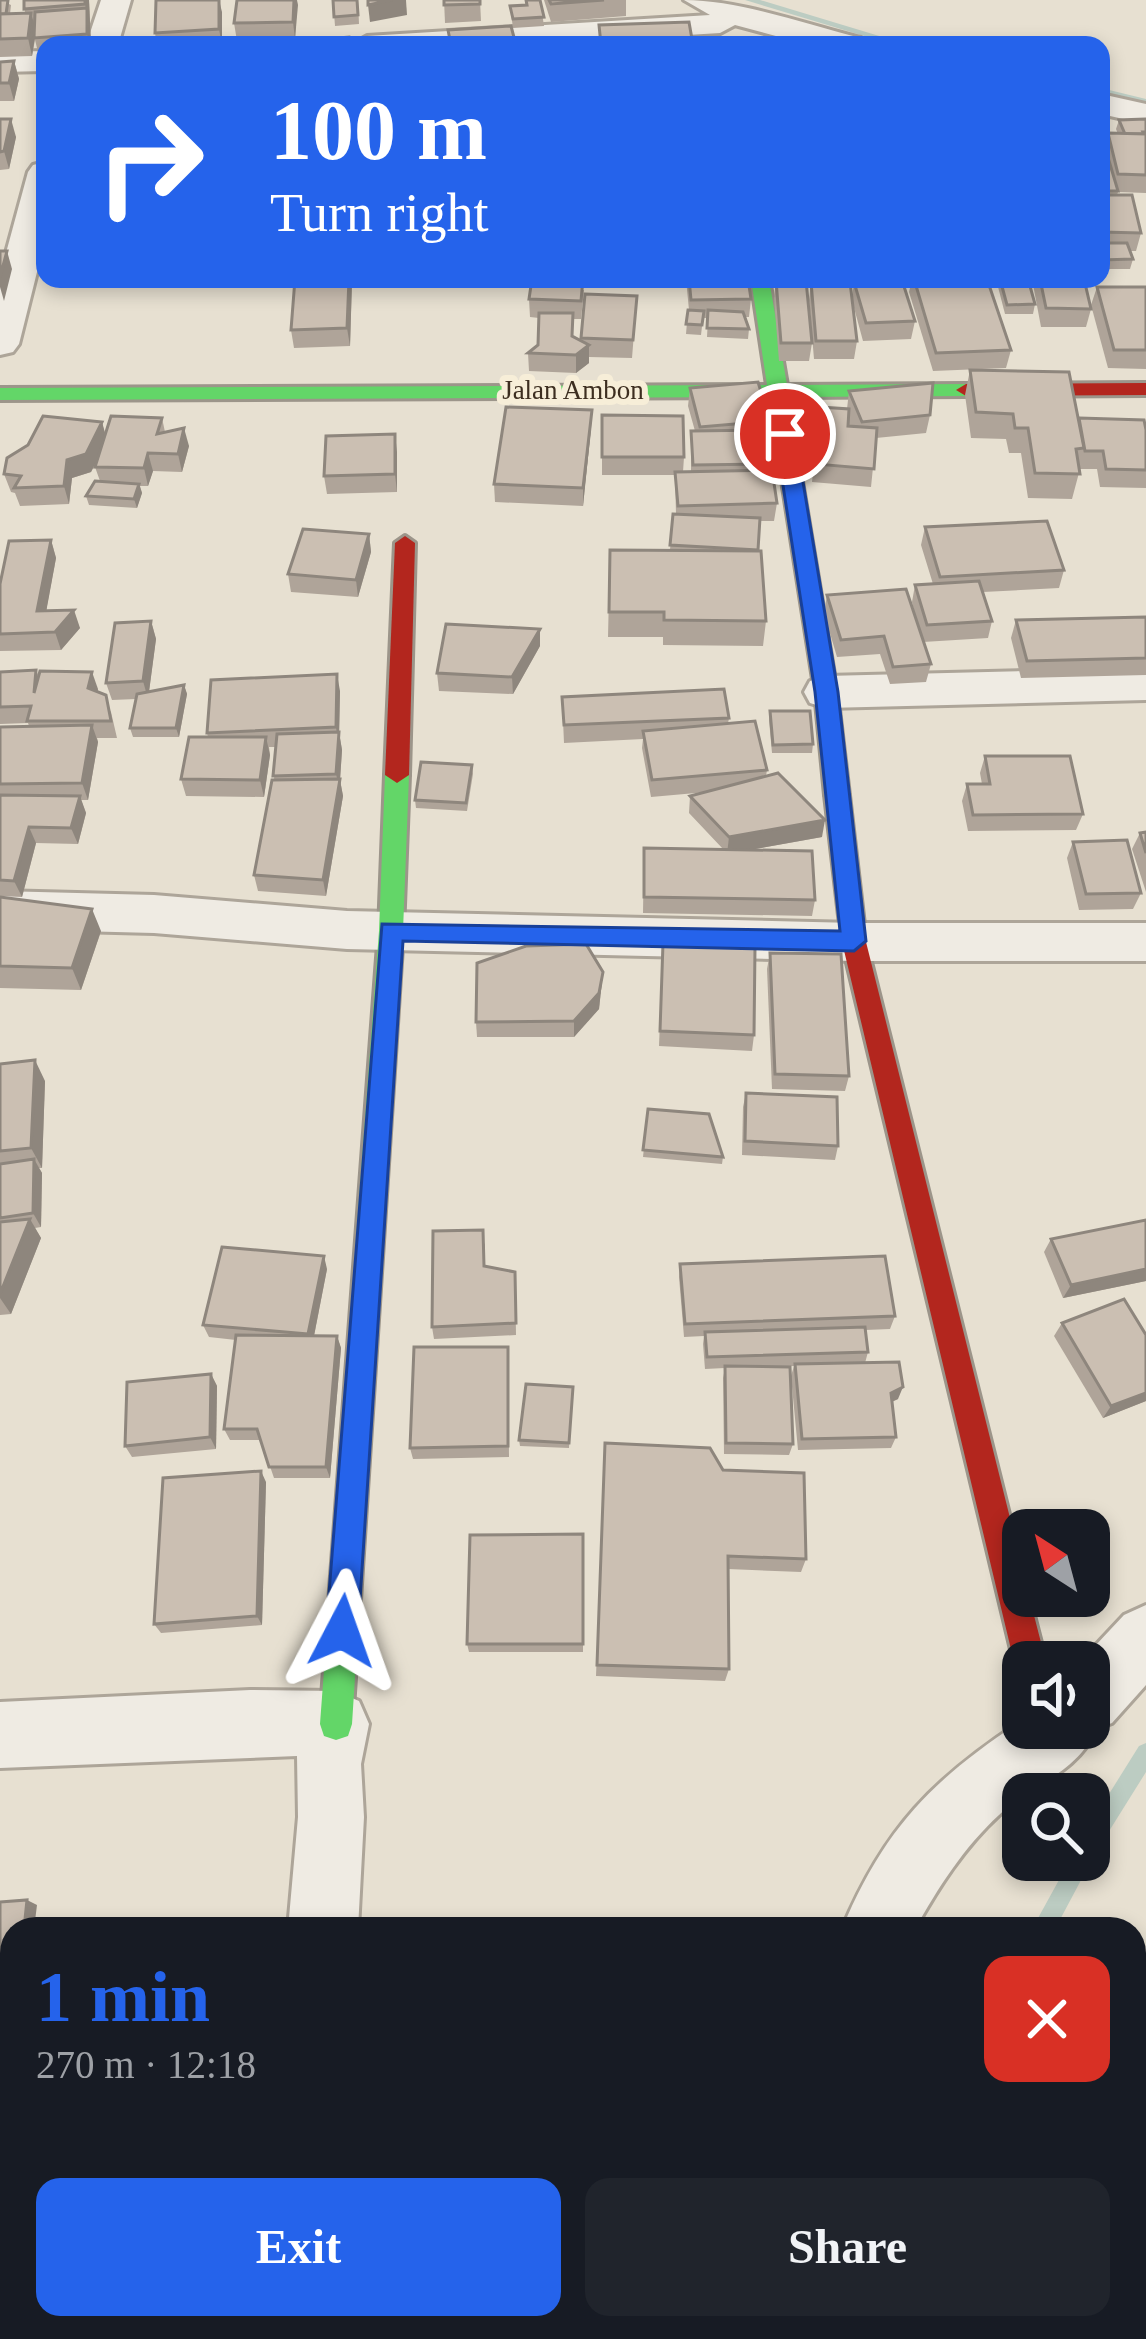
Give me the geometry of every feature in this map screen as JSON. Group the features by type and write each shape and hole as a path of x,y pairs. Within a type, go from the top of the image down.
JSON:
{"street":[{"path":"105,36 116,0"},
{"path":"492,36 714,20 801,36"},
{"path":"0,62 36,62"},
{"path":"1110,106 1146,114"},
{"path":"0,344 36,206"},
{"path":"761,288 826,692 854,941 1025,1641"},
{"name":"Jalan Ambon","path":"0,394 1146,389"},
{"path":"324,1917 331,1817 328,1764 336,1724 391,931 405,544"},
{"path":"826,692 1146,684"},
{"path":"0,910 154,914 391,931 1146,942"},
{"path":"1110,1675 1146,1637"},
{"path":"0,1735 250,1723 336,1724"},
{"path":"884,1917 925,1846 994,1775 1029,1749"}],"building":[{"path":"0,0 8,0 6,14 0,14"},
{"path":"24,0 85,0 85,4 24,9"},
{"path":"156,0 219,0 219,29 155,33"},
{"path":"237,0 294,0 293,22 234,23"},
{"path":"333,0 357,0 358,15 334,17"},
{"path":"444,0 480,0 480,4 444,5"},
{"path":"526,0 540,0 544,17 513,19 510,6 527,5"},
{"path":"549,0 604,0 551,4"},
{"path":"87,8 87,34 34,38 35,12"},
{"path":"31,13 28,38 0,39 0,14"},
{"path":"689,22 691,36 600,36 599,25"},
{"path":"511,26 514,36 449,36 448,30"},
{"path":"14,61 9,83 0,83 0,62"},
{"path":"0,119 11,119 0,152"},
{"path":"1146,119 1144,134 1125,134 1119,120"},
{"path":"1110,133 1146,134 1146,175 1118,174"},
{"path":"1110,164 1118,191 1110,191"},
{"path":"1110,195 1132,195 1141,233 1110,232"},
{"path":"1110,243 1127,243 1133,259 1110,260"},
{"path":"0,251 7,251 0,277"},
{"path":"1146,287 1146,350 1114,350 1097,288"},
{"path":"294,288 349,288 347,328 291,330"},
{"path":"531,288 582,288 581,301 529,299"},
{"path":"690,288 749,288 751,299 691,300"},
{"path":"777,288 807,288 812,343 781,343"},
{"path":"812,288 851,288 857,341 816,341"},
{"path":"856,288 905,288 915,321 866,323"},
{"path":"917,288 990,288 1011,350 936,353"},
{"path":"1002,288 1031,288 1035,304 1007,305"},
{"path":"1042,288 1086,288 1091,309 1046,308"},
{"path":"585,294 637,296 633,340 581,338"},
{"path":"688,310 704,311 702,325 686,324"},
{"path":"708,310 743,312 749,329 707,328"},
{"path":"539,313 573,313 572,336 589,345 576,355 528,353 538,345"},
{"path":"970,370 1069,372 1084,448 1076,449 1080,474 1035,473 1028,428 1015,428 1013,414 976,412"},
{"path":"758,382 770,421 700,427 690,388"},
{"path":"933,383 930,415 862,422 849,391"},
{"path":"506,407 592,410 583,488 494,484"},
{"path":"820,407 849,409 848,426 877,428 874,469 815,464"},
{"path":"602,415 683,416 684,457 602,457"},
{"path":"43,416 102,422 86,454 67,460 64,486 14,488 21,476 4,474 7,458 28,445"},
{"path":"111,416 162,418 157,434 184,428 178,454 148,453 144,468 95,467"},
{"path":"1079,418 1144,420 1146,470 1106,469 1103,451 1085,451"},
{"path":"769,430 773,464 693,465 691,431"},
{"path":"395,434 395,474 324,476 326,436"},
{"path":"772,470 777,503 678,506 675,472"},
{"path":"95,481 139,484 134,499 86,496"},
{"path":"673,514 760,518 758,550 670,545"},
{"path":"1047,521 1064,570 940,577 925,527"},
{"path":"303,529 369,534 356,580 288,574"},
{"path":"51,540 37,611 74,610 55,632 0,634 0,584 9,541"},
{"path":"610,550 761,551 766,621 664,620 664,612 609,612"},
{"path":"979,581 992,621 927,625 915,585"},
{"path":"906,589 931,664 893,667 884,636 841,640 827,595"},
{"path":"1146,617 1146,658 1027,661 1016,620"},
{"path":"151,621 143,681 106,683 115,623"},
{"path":"446,624 540,629 512,677 437,673"},
{"path":"36,670 34,693 40,671 92,672 88,688 106,695 111,721 27,721 31,706 0,707 0,672"},
{"path":"337,674 336,727 207,733 211,680"},
{"path":"184,685 176,728 130,728 137,694"},
{"path":"724,689 729,718 564,725 562,697"},
{"path":"770,711 810,711 813,744 773,745"},
{"path":"755,721 767,770 652,780 643,731"},
{"path":"92,725 82,783 0,784 0,727"},
{"path":"339,732 336,774 273,776 277,734"},
{"path":"189,737 266,737 260,780 181,779"},
{"path":"985,756 1070,756 1083,814 973,815 967,784 990,784"},
{"path":"421,762 472,765 466,803 415,800"},
{"path":"778,773 825,820 729,837 690,796"},
{"path":"340,779 323,880 254,875 272,780"},
{"path":"0,795 80,796 71,828 29,827 14,881 0,880"},
{"path":"1127,840 1141,893 1086,894 1073,842"},
{"path":"644,848 812,851 815,900 644,897"},
{"path":"0,897 92,909 72,968 0,966"},
{"path":"663,943 755,947 754,1035 660,1031"},
{"path":"586,944 603,972 599,993 574,1021 476,1022 477,963 526,946"},
{"path":"770,953 841,954 849,1076 775,1074"},
{"path":"35,1060 31,1148 0,1151 0,1064"},
{"path":"746,1093 837,1097 838,1146 745,1141"},
{"path":"648,1109 709,1114 723,1157 643,1150"},
{"path":"34,1159 33,1213 0,1218 0,1164"},
{"path":"30,1219 0,1294 0,1222"},
{"path":"1146,1220 1146,1269 1071,1285 1051,1239"},
{"path":"483,1230 484,1266 515,1272 516,1323 432,1327 433,1231"},
{"path":"222,1247 324,1256 308,1334 203,1325"},
{"path":"885,1256 895,1316 685,1324 680,1264"},
{"path":"1124,1299 1146,1335 1146,1393 1111,1406 1062,1323"},
{"path":"865,1327 868,1352 707,1357 705,1332"},
{"path":"236,1335 337,1336 326,1467 269,1467 257,1429 224,1429"},
{"path":"414,1347 508,1347 508,1446 410,1448"},
{"path":"899,1362 903,1387 891,1393 896,1437 802,1439 795,1364"},
{"path":"725,1366 790,1367 793,1444 726,1443"},
{"path":"211,1374 210,1437 125,1446 127,1382"},
{"path":"526,1384 573,1387 569,1443 519,1440"},
{"path":"605,1443 710,1448 723,1470 804,1473 806,1559 728,1556 729,1669 597,1665"},
{"path":"261,1471 257,1616 154,1624 163,1478"},
{"path":"583,1534 583,1644 467,1644 470,1535"},
{"path":"27,1900 25,1917 0,1917 0,1902"}],"waterway":[{"path":"750,0 873,36"},
{"path":"1110,93 1146,102"},
{"path":"1110,1811 1146,1753"},
{"path":"1050,1917 1069,1881"}],"traffic: fast":[{"path":"761,288 826,692 837,795"},
{"path":"0,394 966,390"},
{"path":"336,1724 391,931 397,775"}],"traffic: jam":[{"path":"966,390 1146,389"},
{"path":"397,775 405,543"},
{"path":"837,795 854,942 1025,1641"}],"route":[{"path":"342,1631 391,931 854,941 826,692 785,434"}]}
